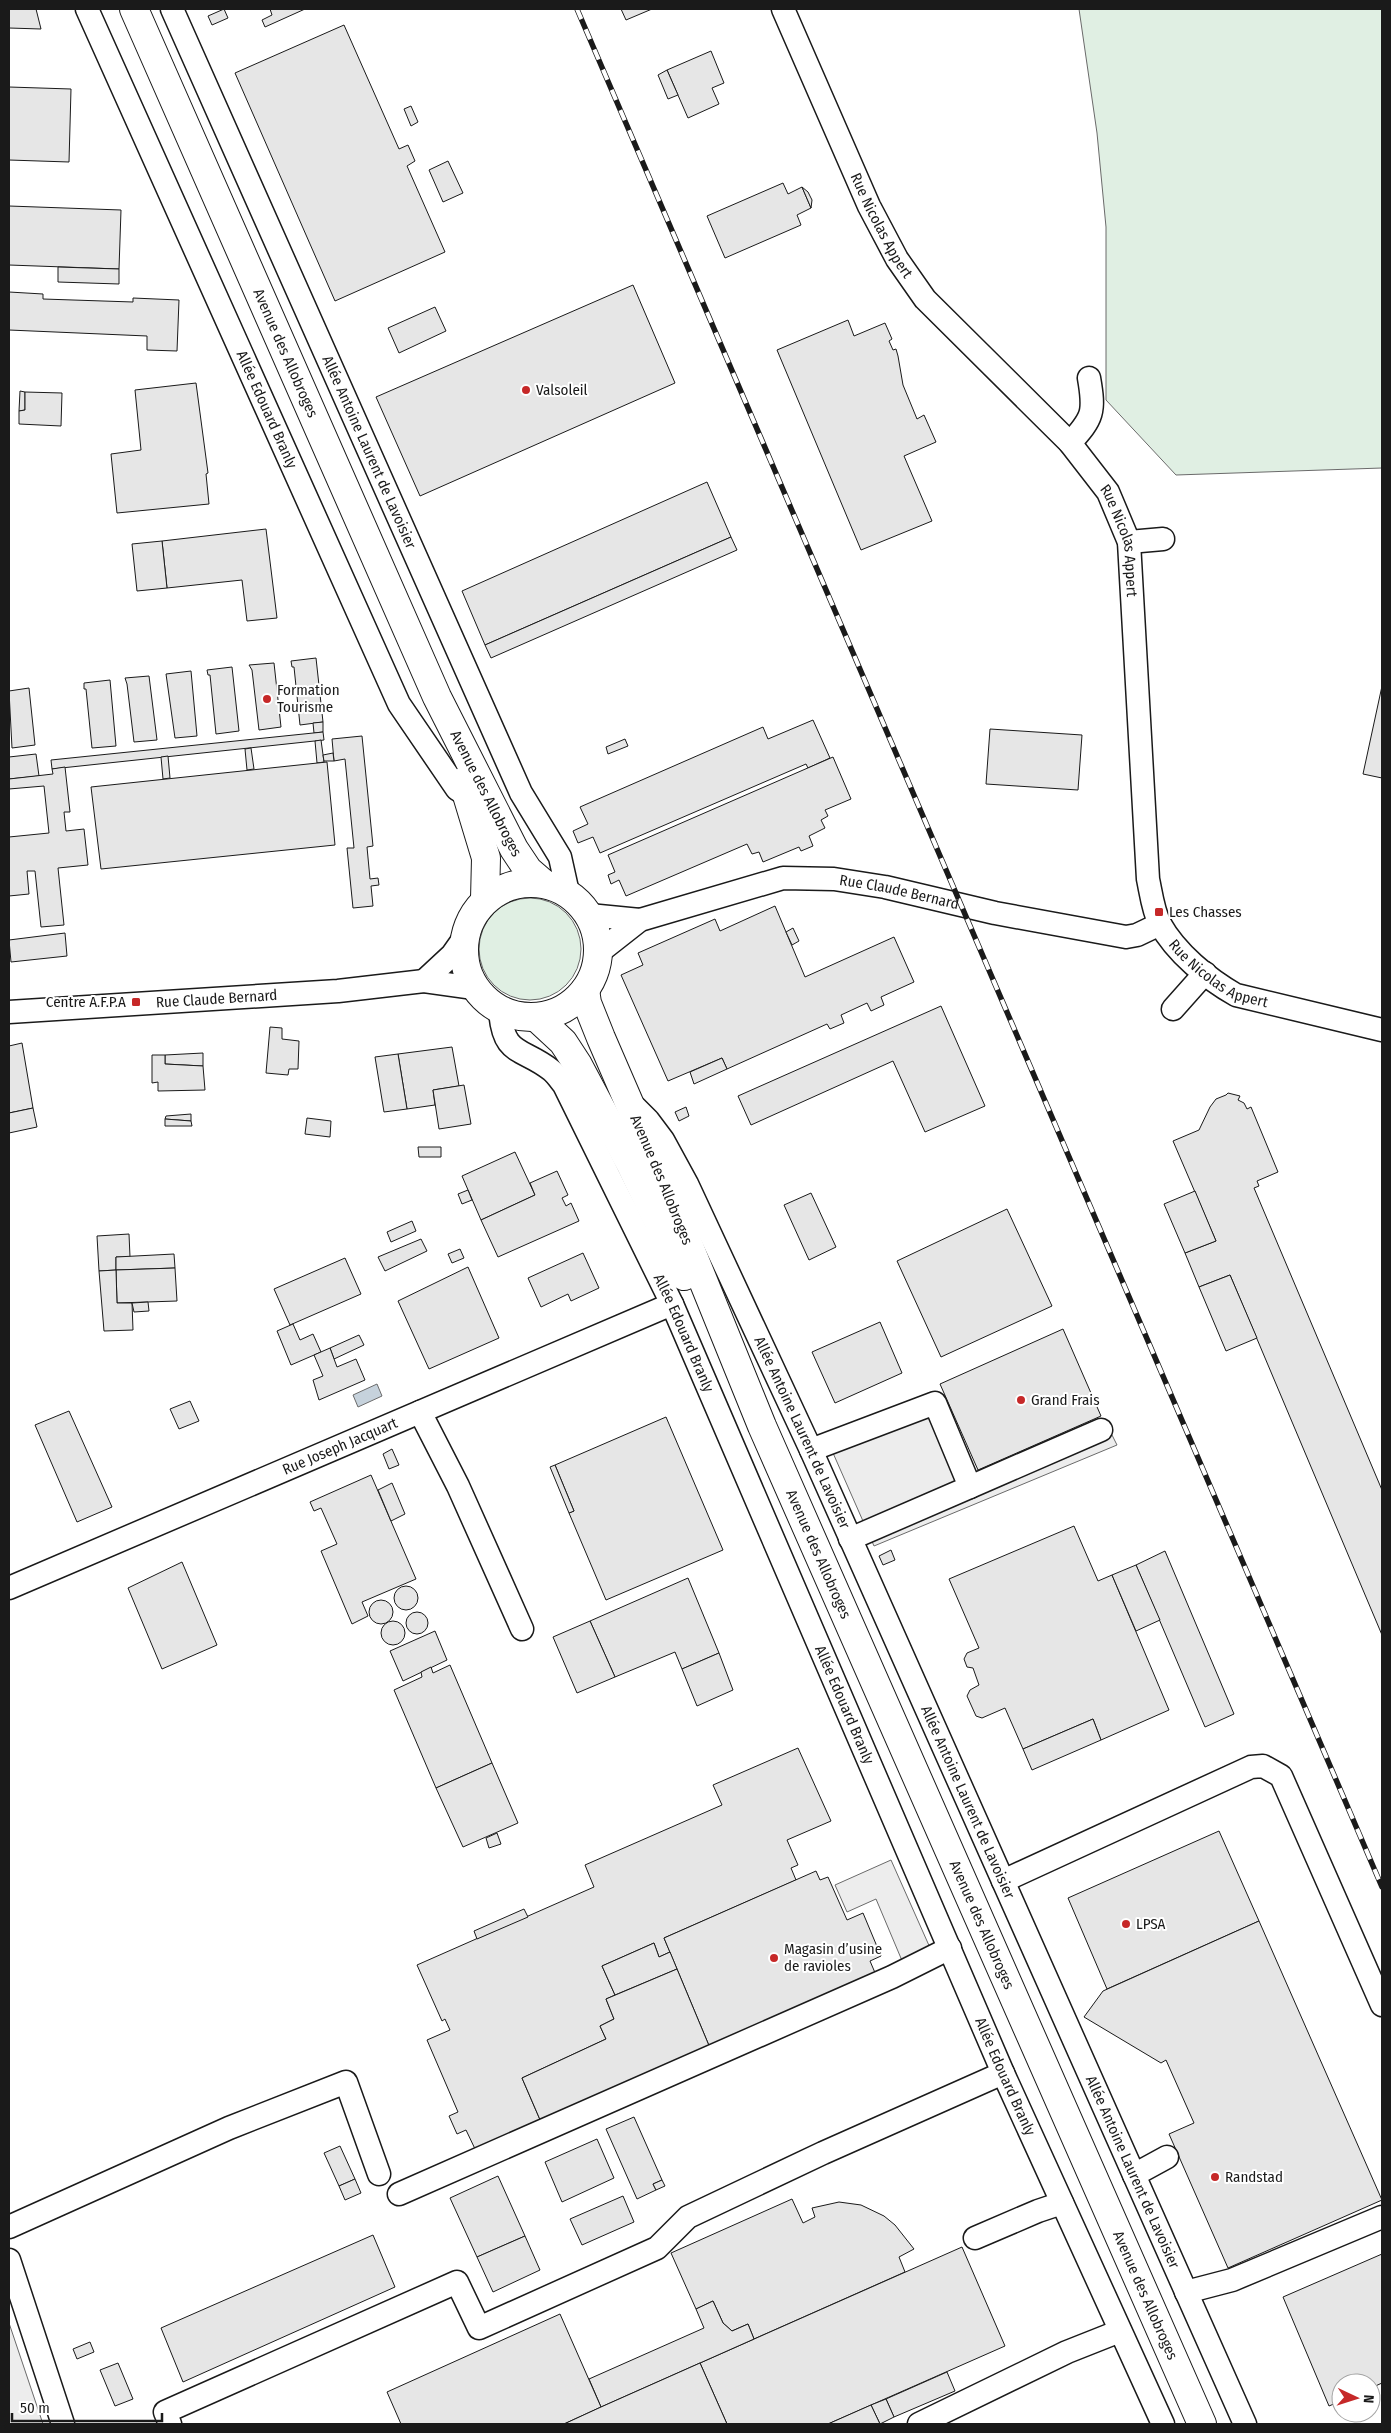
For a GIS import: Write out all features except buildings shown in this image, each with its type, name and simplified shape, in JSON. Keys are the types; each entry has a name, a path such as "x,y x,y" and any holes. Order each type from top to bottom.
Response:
{"main road":[{"name":"Avenue des Allobroges","path":"134,9 437,697 497,819 514,849 528,870 543,883"},
{"name":"Avenue des Allobroges","path":"437,697 486,858 485,899"},
{"path":"543,883 568,893 589,915 596,933 598,953 594,972 585,990 572,1004 555,1013 536,1017 517,1016 500,1010 486,1001 474,988 463,956 464,938 472,917 485,899 498,890 512,884 543,883"},
{"name":"Avenue des Allobroges","path":"585,990 587,1003 659,1172 762,1426 1202,2424"},
{"name":"Avenue des Allobroges","path":"536,1017 563,1042 597,1101 631,1165 706,1323 762,1426"}],"street":[{"name":"Allée Edouard Branly","path":"87,9 400,704 457,790 467,795"},
{"name":"Allée Antoine Laurent de Lavoisier","path":"172,9 521,793 560,857 568,893"},
{"name":"Rue Nicolas Appert","path":"785,10 869,206 897,259 925,299 1070,443 1108,492 1129,542 1148,879 1160,924 1189,961 1236,995 1382,1030"},
{"path":"1070,443 1085,427 1093,410 1089,378"},
{"path":"1129,542 1163,539"},
{"name":"Rue Claude Bernard","path":"598,953 640,920 782,878 834,879 886,887 969,908 1126,937 1137,935 1160,924"},
{"name":"Rue Claude Bernard","path":"589,915 640,920"},
{"path":"424,981 452,955 464,938"},
{"path":"1173,1009 1205,974"},
{"name":"Rue Claude Bernard","path":"9,1012 338,990 424,981 474,988"},
{"name":"Allée Edouard Branly","path":"500,1010 503,1035 507,1041 518,1052 552,1071 564,1085 672,1304 1003,2073 1163,2424"},
{"path":"597,1101 623,1131 640,1161 659,1172 687,1184"},
{"name":"Allée Antoine Laurent de Lavoisier","path":"628,1101 648,1120 663,1140 687,1184 811,1450 1245,2424"},
{"name":"Rue Joseph Jacquart","path":"9,1588 672,1304"},
{"path":"811,1450 935,1403 970,1487"},
{"path":"420,1412 458,1486 522,1629"},
{"path":"850,1539 1101,1430"},
{"path":"1003,1881 1251,1767 1263,1766 1281,1776 1382,2005"},
{"path":"399,2194 892,1977 950,1948"},
{"path":"170,2424 166,2412 457,2282 479,2328 657,2248 688,2217 823,2153 1003,2073"},
{"path":"9,2227 229,2128 346,2082 379,2174"},
{"path":"1134,2175 1167,2157"},
{"path":"975,2238 1038,2211 1062,2203"},
{"path":"1186,2292 1232,2280 1382,2218"},
{"path":"9,2260 63,2424"},
{"path":"919,2424 1067,2352 1120,2331"}],"green space":[{"path":"1079,9 1382,9 1382,468 1176,475 1106,400 1106,227 1097,133"},
{"path":"530,898 549,902 566,913 577,930 581,949 577,968 566,985 549,996 530,1000 511,996 494,985 483,968 479,949 483,930 494,913 511,902"}],"shaded area":[{"path":"377,1384 382,1396 358,1407 353,1395"},
{"path":"931,1414 965,1497 1112,1435 1117,1445 874,1546 833,1453"},
{"path":"891,1860 931,1950 903,1963 876,1899 847,1912 835,1885"},
{"path":"9,2323 43,2424 9,2424"}],"railway":[{"path":"577,9 1382,1887"}],"place":[{"name":"Valsoleil","path":"526,390"},
{"name":"Formation Tourisme","path":"267,699"},
{"name":"Les Chasses","path":"1159,912"},
{"name":"Centre A.F.P.A","path":"136,1002"},
{"name":"Grand Frais","path":"1021,1400"},
{"name":"LPSA","path":"1126,1924"},
{"name":"Magasin d’usine de ravioles","path":"774,1958"},
{"name":"Randstad","path":"1215,2177"}]}
